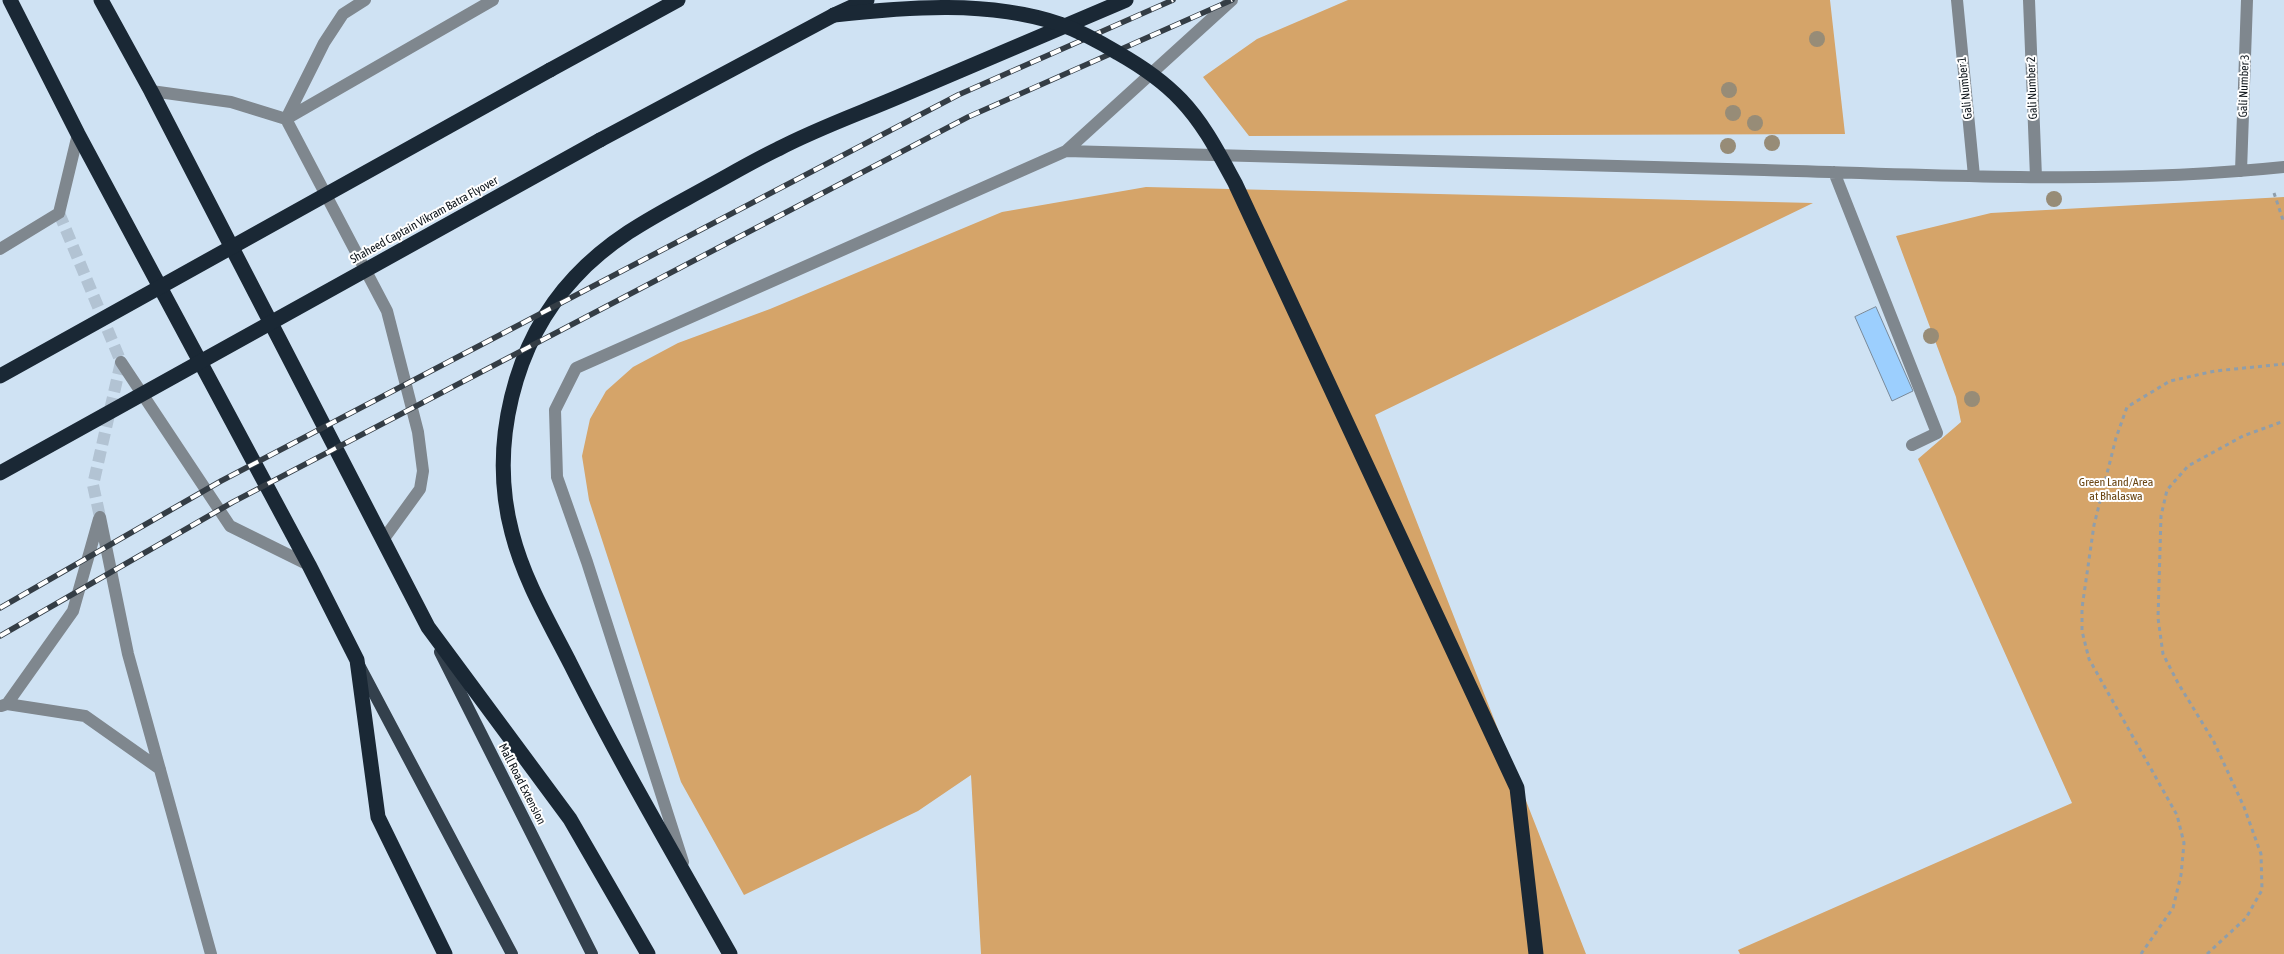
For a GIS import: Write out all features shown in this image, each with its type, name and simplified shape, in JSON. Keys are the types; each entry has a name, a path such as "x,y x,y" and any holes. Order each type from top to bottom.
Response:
{"highway":[{"path":"10,0 78,134 309,565 357,660 378,818 445,954"},
{"path":"101,0 151,91 428,627 570,819 648,954"},
{"path":"0,376 678,0"},
{"name":"Shaheed Captain Vikram Batra Flyover","path":"0,473 591,145 834,15 866,0"},
{"path":"730,954 591,704 523,569 511,532 504,493 503,455 507,416 517,378 531,343 550,309 573,278 601,251 632,228 781,147 1126,0"},
{"path":"834,15 900,8 951,7 1003,11 1060,24 1108,47 1152,73 1182,101 1206,132 1235,183 1517,788 1536,954"}],"main road":[{"name":"Mall Road Extension","path":"428,627 592,954"},
{"path":"357,660 512,954"}],"street":[{"path":"286,119 324,43 343,14 365,0"},
{"path":"286,119 493,0"},
{"path":"690,882 587,562 557,476 554,410 576,368 1066,151 1232,0"},
{"name":"Gali Number 1","path":"1957,0 1974,176"},
{"name":"Gali Number 2","path":"2029,0 2036,177"},
{"name":"Gali Number 3","path":"2241,171 2247,0"},
{"path":"151,91 231,102 286,119 387,311 418,432 423,471 420,489 383,540"},
{"path":"0,249 59,213 78,134"},
{"path":"1066,151 2036,177 2139,176 2284,167"},
{"path":"1834,172 1937,432 1912,445"},
{"path":"121,362 230,526 309,565"},
{"path":"160,769 85,716 3,705 73,611 100,517 128,654 212,954"}],"path":[{"path":"2266,168 2284,223"},
{"path":"2141,954 2173,908 2181,875 2184,843 2177,815 2089,659 2082,631 2082,608 2094,525 2116,438 2127,407 2170,381 2215,371 2260,368 2284,364"},
{"path":"2207,954 2246,918 2262,890 2261,854 2244,807 2214,742 2178,683 2163,654 2158,618 2161,516 2167,490 2188,466 2243,436 2284,421"}],"green space":[{"path":"1348,0 1830,0 1845,134 1249,136 1203,77 1257,39"},
{"path":"1146,187 1813,203 1375,415 1586,954 981,954 971,775 918,811 744,895 681,782 589,500 582,456 590,419 606,391 633,367 678,343 770,309 1002,212"},
{"name":"Green Land/Area at Bhalaswa","path":"2284,197 2284,954 1740,954 1738,950 2072,803 1918,459 1961,422 1956,397 1896,236 1991,213"}],"building":[{"path":"1876,307 1913,391 1892,401 1855,317"}],"tunnel":[{"path":"59,213 121,362 93,485 100,517"}],"railway":[{"path":"0,608 221,481 958,95 1173,0"},
{"path":"0,636 233,502 968,117 1232,0"}]}
